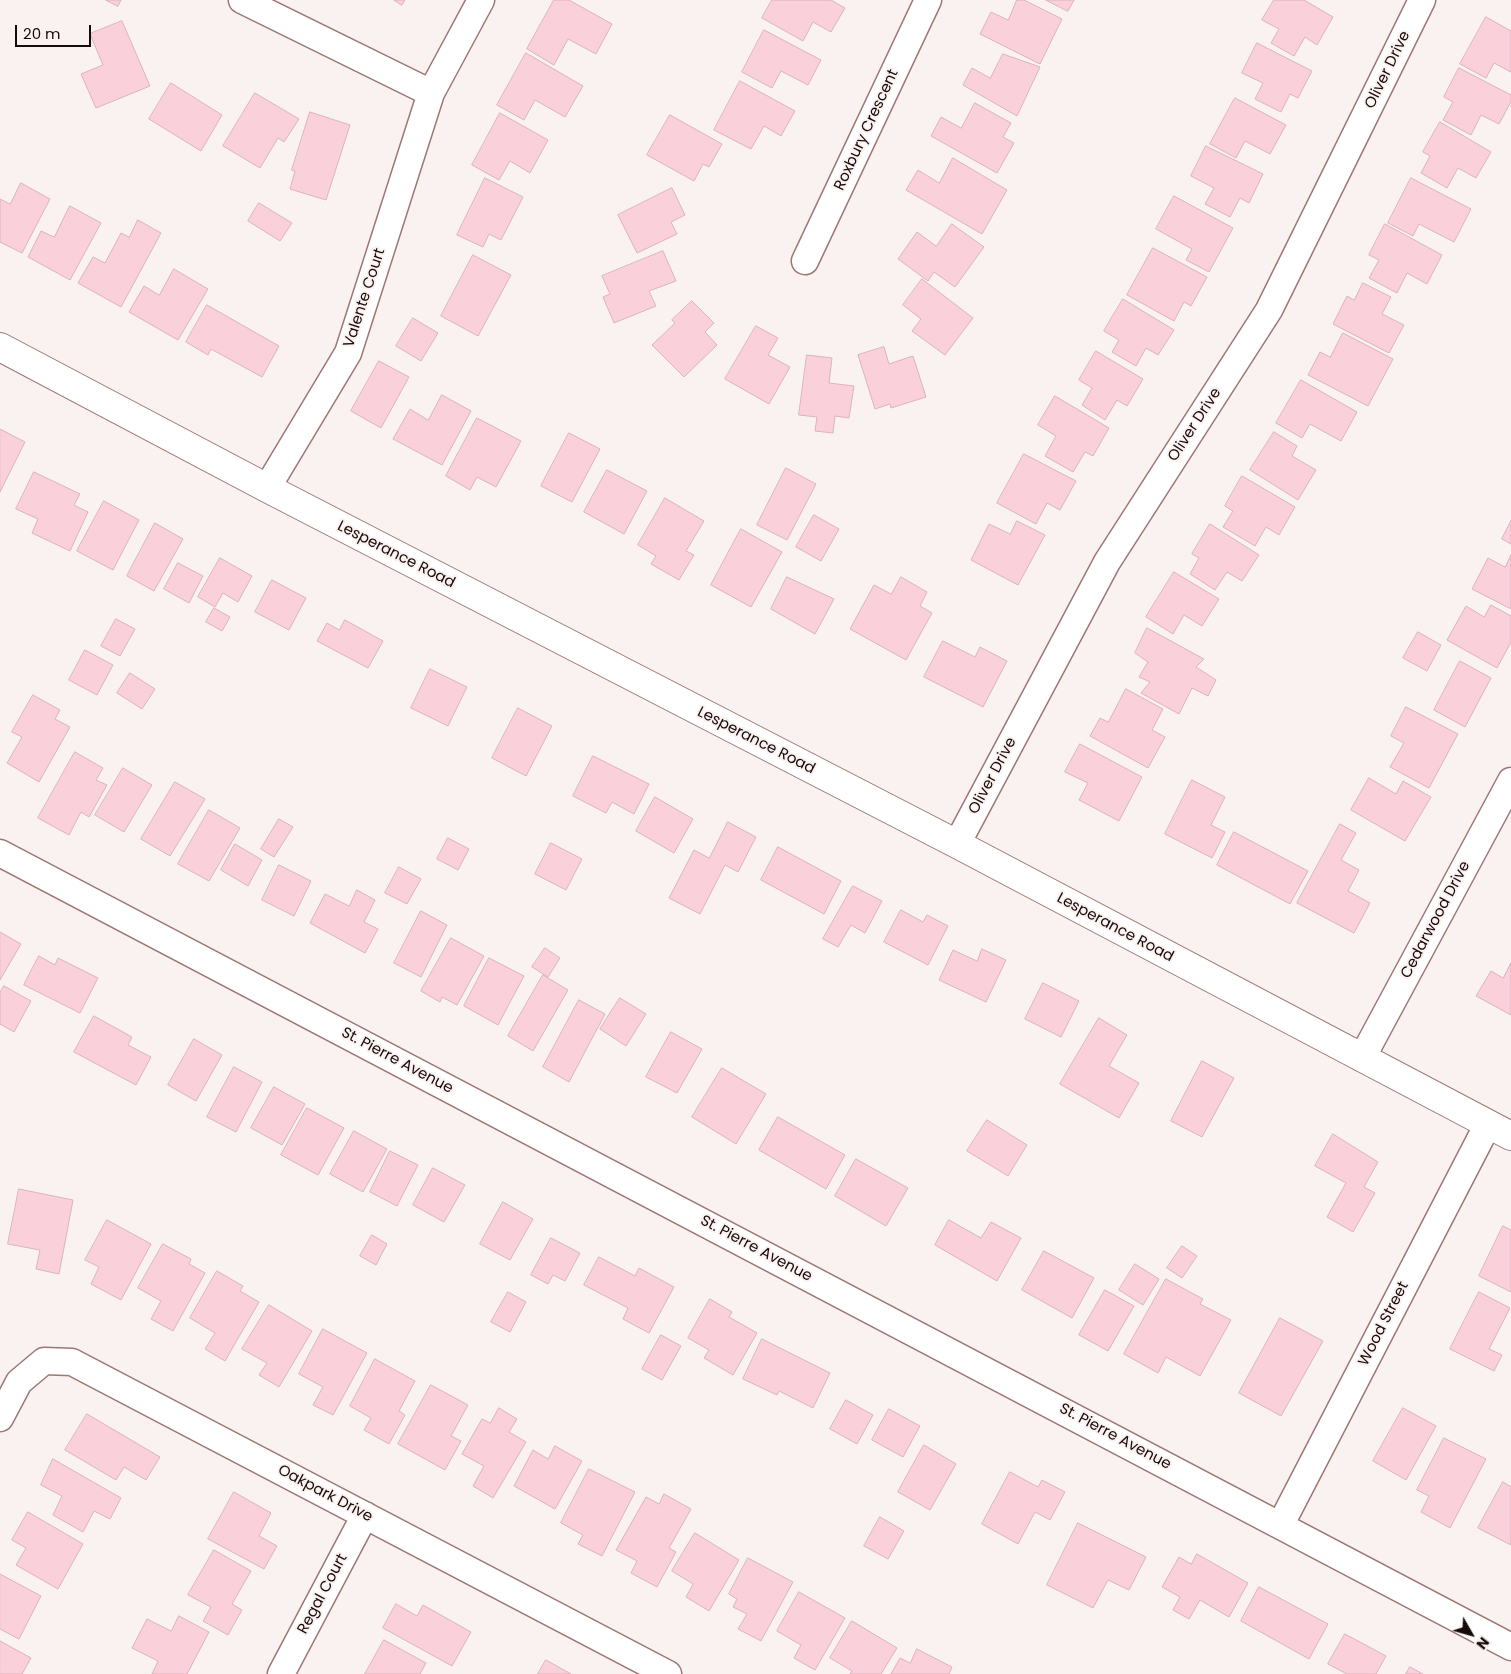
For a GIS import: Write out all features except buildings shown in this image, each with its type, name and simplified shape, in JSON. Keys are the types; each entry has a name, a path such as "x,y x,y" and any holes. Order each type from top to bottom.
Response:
{"main road":[{"name":"Lesperance Road","path":"0,347 267,488 956,844 1499,1130"}],"street":[{"path":"242,0 431,93"},
{"name":"Valente Court","path":"267,488 348,353 431,93 481,0"},
{"name":"Roxbury Crescent","path":"805,261 928,0"},
{"name":"Oliver Drive","path":"956,844 1107,562 1269,310 1422,0"},
{"name":"Cedarwood Drive","path":"1362,1058 1511,781"},
{"name":"St. Pierre Avenue","path":"0,854 1511,1646"},
{"name":"Wood Street","path":"1281,1524 1499,1130"},
{"name":"Oakpark Drive","path":"0,1418 19,1382 44,1361 72,1362 668,1674"},
{"name":"Regal Court","path":"281,1674 365,1515"}]}
